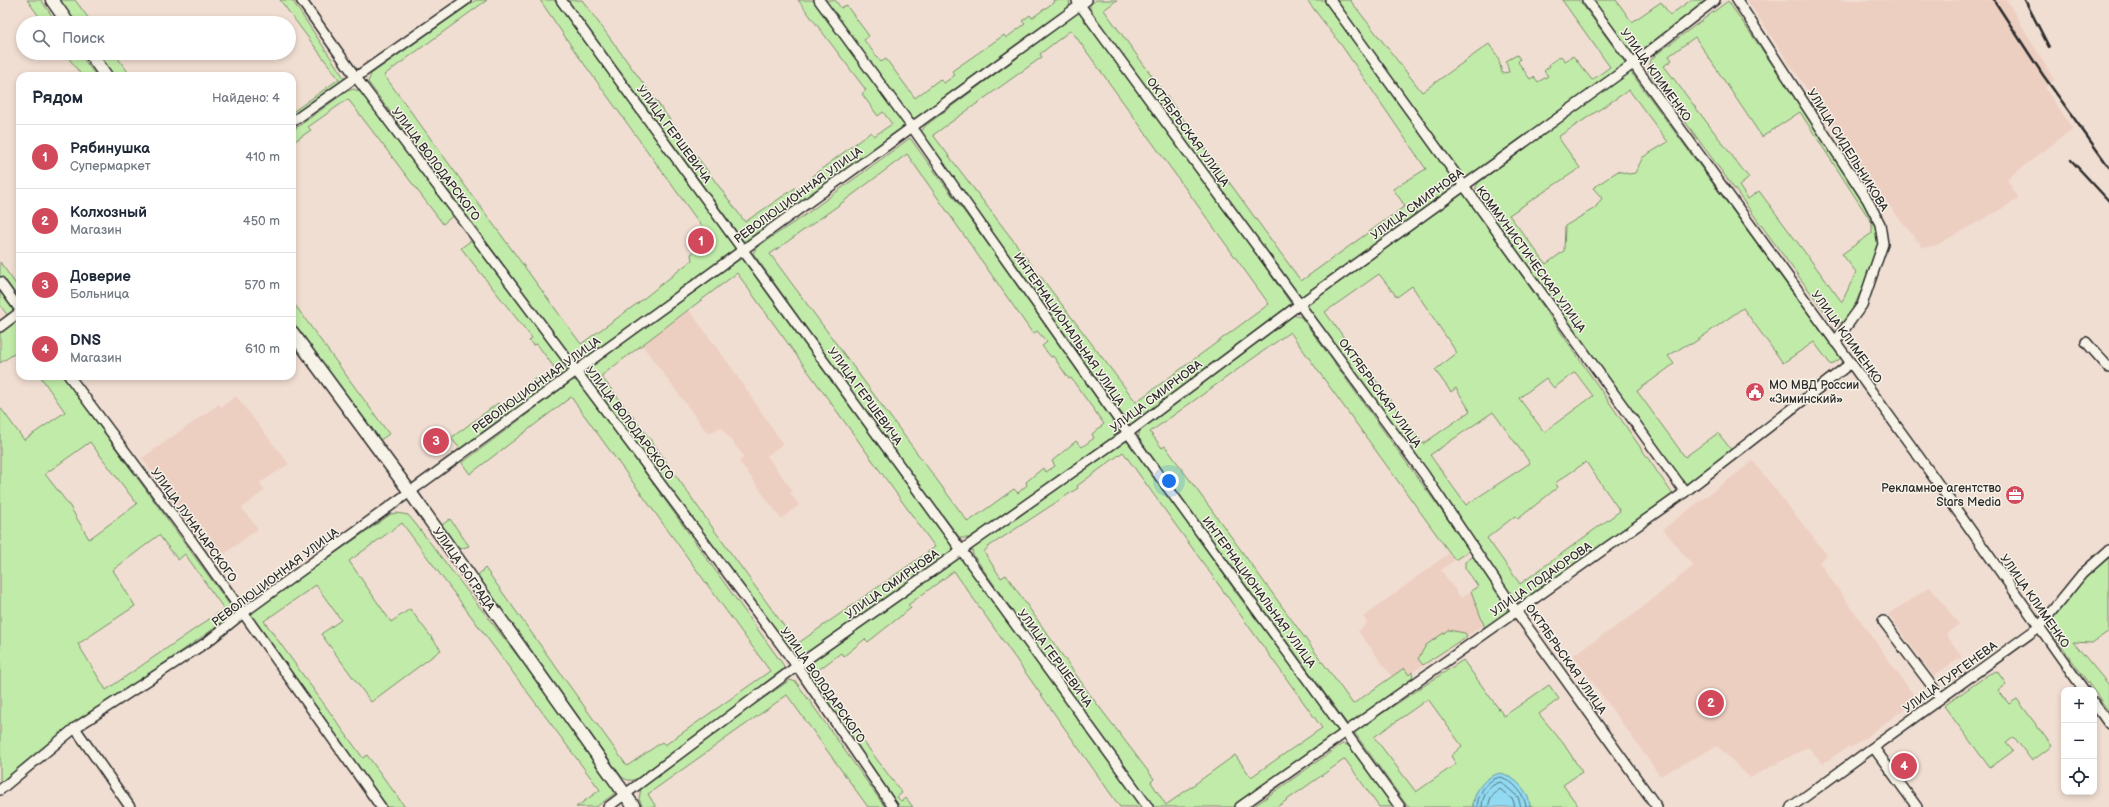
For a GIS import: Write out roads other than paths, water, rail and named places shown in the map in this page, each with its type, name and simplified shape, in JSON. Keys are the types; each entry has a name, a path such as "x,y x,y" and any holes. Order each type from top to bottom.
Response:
{"street":[{"path":"52,0 63,16"},
{"name":"УЛИЦА ВОЛОДАРСКОГО","path":"301,0 355,76 797,666 893,807"},
{"path":"296,119 355,76 466,0"},
{"name":"УЛИЦА ГЕРШЕВИЧА","path":"561,0 1148,807"},
{"name":"ИНТЕРНАЦИОНАЛЬНАЯ УЛИЦА","path":"819,0 912,127 1128,432 1400,807"},
{"name":"КОММУНИСТИЧЕСКАЯ УЛИЦА","path":"1330,0 1685,492"},
{"name":"УЛИЦА КЛИМЕНКО","path":"1587,0 1851,363 2082,687"},
{"name":"УЛИЦА СМИРНОВА","path":"608,807 797,666 1128,432 1300,304 1633,64 1715,0"},
{"name":"УЛИЦА СИДЕЛЬНИКОВА","path":"1737,0 1867,198 1880,224 1883,244 1873,279 1862,305 1835,342"},
{"name":"РЕВОЛЮЦИОННАЯ УЛИЦА","path":"0,790 75,728 207,642 243,613 912,127 1081,2"},
{"name":"ОКТЯБРЬСКАЯ УЛИЦА","path":"1081,2 1424,474 1516,611 1657,807"},
{"path":"95,60 103,72"},
{"path":"0,282 16,305"},
{"path":"0,327 16,314"},
{"name":"УЛИЦА БОГРАДА","path":"296,337 410,492 634,807"},
{"path":"2086,342 2109,368"},
{"name":"УЛИЦА ПОДАЮРОВА","path":"1240,807 1685,492 1851,363"},
{"name":"УЛИЦА ЛУНАЧАРСКОГО","path":"72,380 192,541 381,807"},
{"name":"УЛИЦА ТУРГЕНЕВА","path":"1791,807 2039,627 2082,574 2109,550"},
{"path":"1882,621 1941,698"},
{"path":"2097,707 2109,724"},
{"path":"75,728 130,807"},
{"path":"1874,748 1917,807"}],"water":[{"path":"1501,773 1511,778 1521,786 1525,791 1530,807 1473,807 1476,795 1481,785 1490,777"}],"railway":[{"path":"1994,0 2043,75 2109,167"},
{"path":"2025,0 2049,47"},
{"path":"2071,160 2109,201"}],"place":[{"name":"Рябинушка","path":"701,241"},
{"name":"МО МВД России «Зиминский»","path":"1755,392"},
{"name":"Доверие","path":"436,441"},
{"name":"Рекламное агентство Stars Media","path":"2015,495"},
{"name":"Колхозный","path":"1711,703"},
{"name":"DNS","path":"1904,766"}]}
